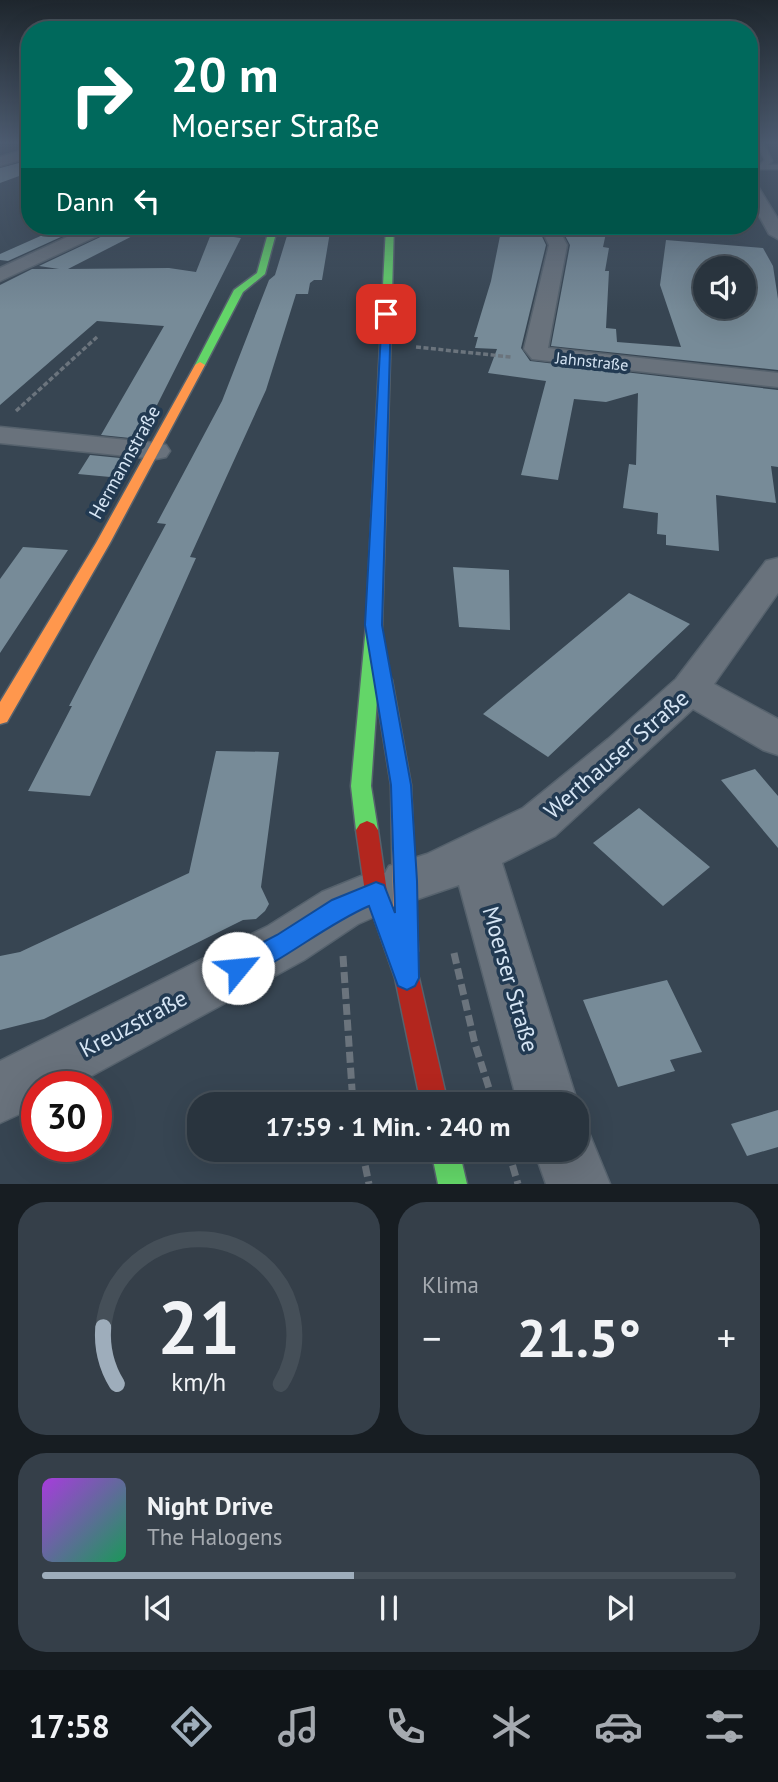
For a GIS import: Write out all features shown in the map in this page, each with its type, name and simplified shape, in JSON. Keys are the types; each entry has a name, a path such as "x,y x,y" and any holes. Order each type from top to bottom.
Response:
{"main road":[{"name":"Hermannstraße","path":"0,717 76,592 156,451 234,298 239,290 261,274 272,235"},
{"path":"390,235 374,625 361,786 391,887 407,978 432,1092"},
{"path":"374,625 401,785 391,887 407,978"},
{"path":"448,1162 453,1184"}],"street":[{"path":"758,199 778,234"},
{"path":"0,275 85,235"},
{"name":"Jahnstraße","path":"556,235 558,245 536,349 540,354 778,380"},
{"path":"5,426 156,451"},
{"name":"Werthauser Straße","path":"391,887 435,874 538,822 623,751 690,689 777,572"},
{"path":"690,689 778,739"},
{"name":"Moerser Straße","path":"475,854 544,1092"},
{"name":"Kreuzstraße","path":"0,1093 286,943 340,908 391,887"},
{"path":"570,1162 578,1184"}],"path":[{"path":"5,426 97,337"},
{"path":"415,347 525,358 540,354"},
{"path":"450,939 475,1044 490,1092"},
{"path":"364,1162 369,1184"},
{"path":"512,1162 518,1184"}],"building":[{"path":"43,235 65,235 8,261 0,260 0,254"},
{"path":"105,235 134,235 68,269 169,268 196,272 211,235 241,238 140,439 101,435 164,326 97,321 0,405 0,285 32,269 59,269 39,266"},
{"path":"287,235 330,235 322,280 310,283 308,294 296,294 266,390 190,557 196,558 90,796 28,791 72,706 69,706 166,524 157,523 222,401 269,280 275,275"},
{"path":"500,235 541,235 546,245 521,348 530,361 778,390 778,467 771,466 776,503 716,495 719,551 666,545 666,535 657,534 658,513 623,508 629,464 636,465 638,393 606,402 574,399 558,480 521,475 546,381 488,373 497,349 475,348 478,337 474,337 491,281"},
{"path":"565,235 606,235 603,247 609,248 605,271 609,271 606,328 616,329 617,342 681,347 660,285 666,240 763,248 773,266 778,299 778,370 551,346 570,245"},
{"path":"90,455 130,459 121,478 78,474"},
{"path":"23,547 68,550 0,653 0,579"},
{"path":"453,567 509,570 510,630 459,627"},
{"path":"629,593 690,624 548,757 483,714"},
{"path":"216,751 279,752 261,887 269,904 265,911 256,919 243,920 44,1019 0,1030 0,956 20,952 189,873"},
{"path":"755,769 778,796 778,848 721,780"},
{"path":"639,808 710,867 663,906 593,843"},
{"path":"667,980 702,1052 670,1060 675,1071 618,1087 583,1000"},
{"path":"778,1110 778,1147 747,1156 731,1124"}],"traffic: fast":[{"path":"200,365 239,290 261,274 272,235"},
{"path":"367,830 361,786 374,626 390,235"},
{"path":"448,1162 453,1184"}],"traffic: slow":[{"path":"0,717 103,543 200,365"},
{"path":"383,680 401,785 406,951"}],"traffic: jam":[{"path":"367,830 376,892 407,978 432,1092"}],"route":[{"path":"238,968 286,943 340,908 376,892 407,978 401,785 374,625 386,314"}]}
